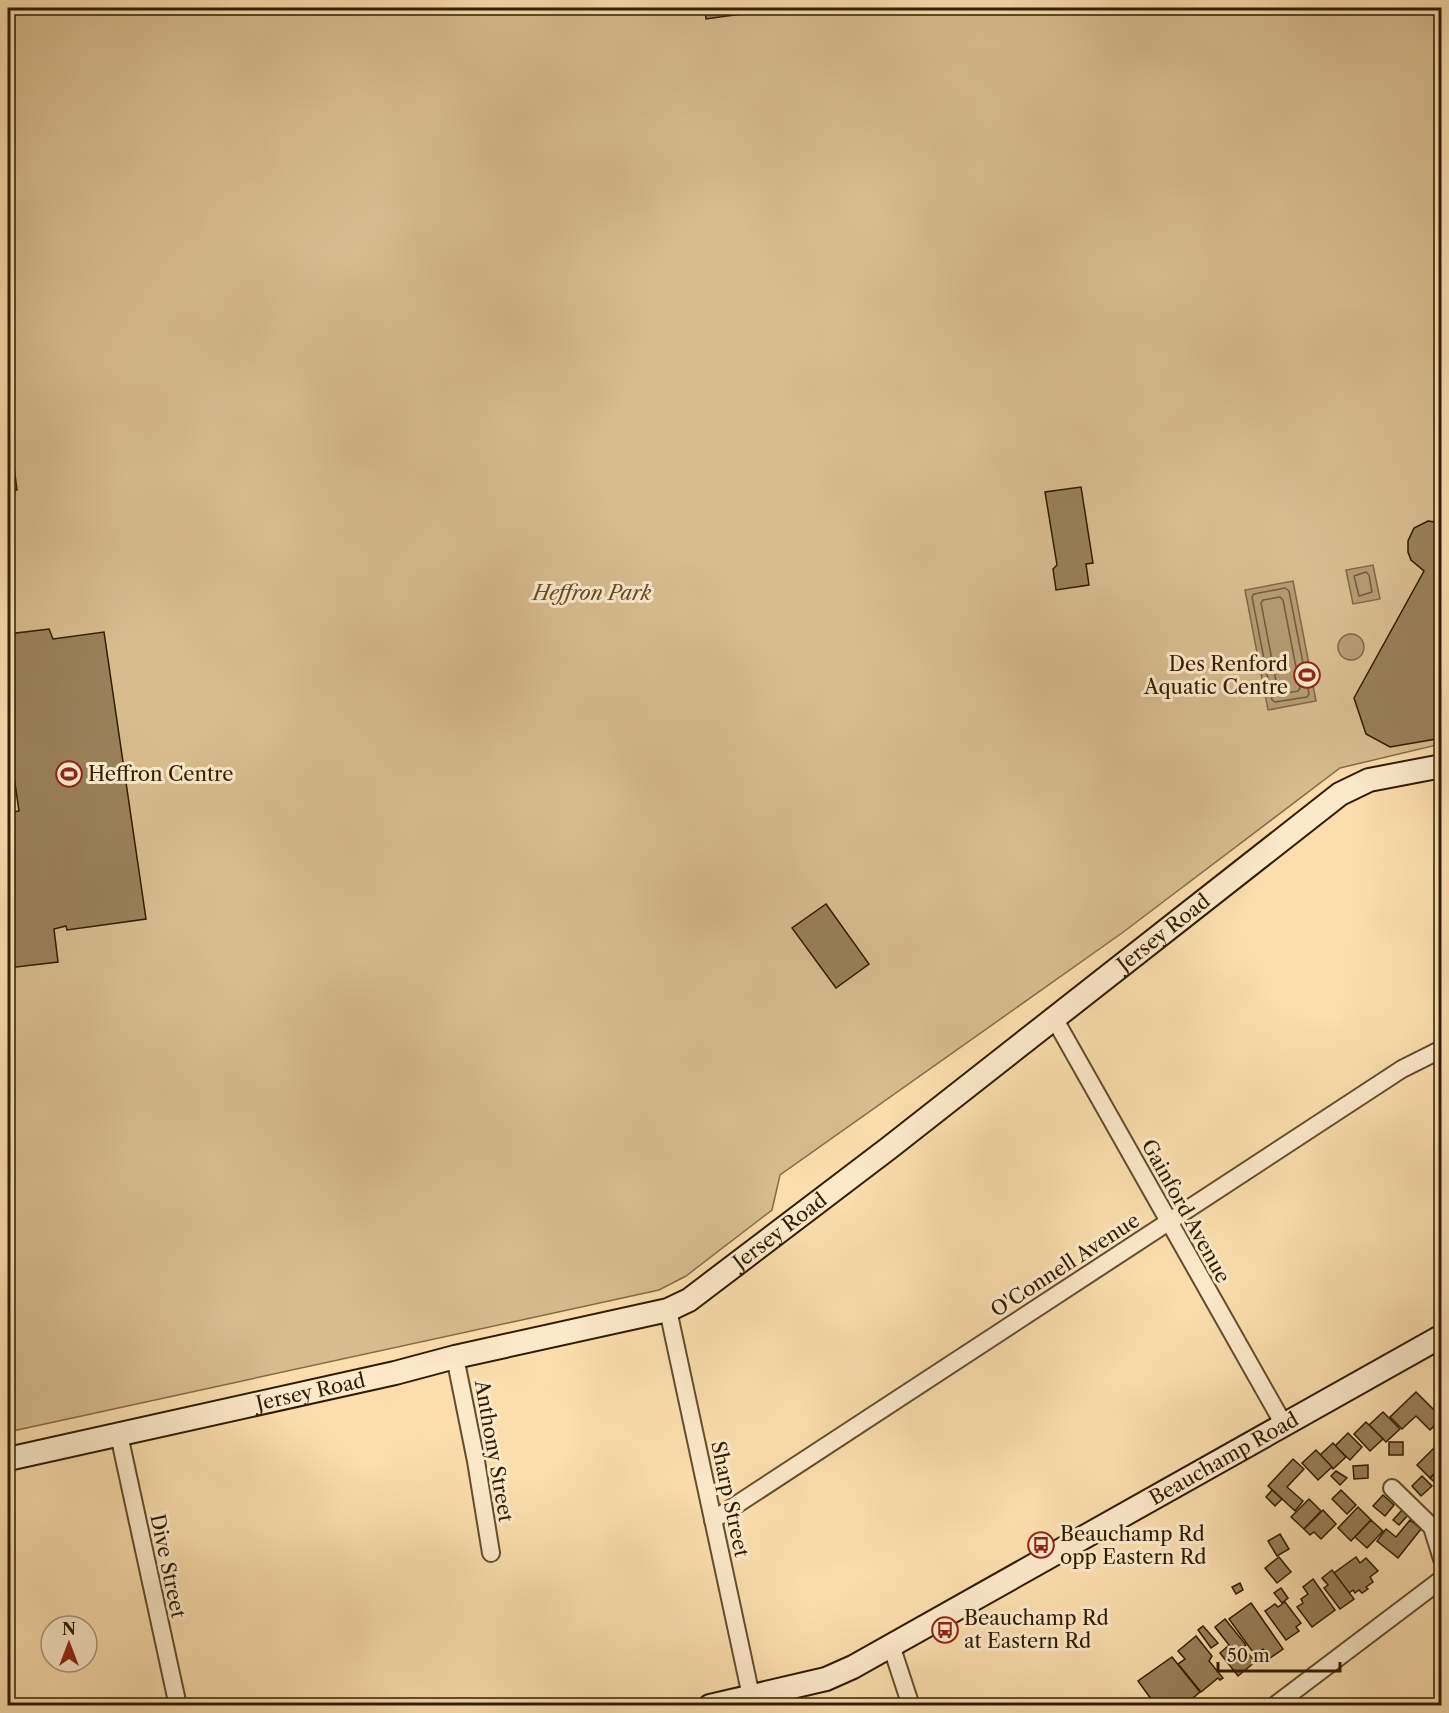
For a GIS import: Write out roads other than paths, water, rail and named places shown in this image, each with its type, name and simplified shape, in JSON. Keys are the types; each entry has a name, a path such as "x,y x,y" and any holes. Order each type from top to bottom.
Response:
{"street":[{"name":"Jersey Road","path":"8,1459 668,1310 689,1300 889,1148 1340,794 1369,780 1442,766"},
{"name":"Gainford Avenue","path":"1054,1018 1283,1423"},
{"name":"O'Connell Avenue","path":"713,1520 1402,1069 1442,1049"},
{"name":"Sharp Street","path":"668,1310 751,1696"},
{"name":"Beauchamp Road","path":"710,1706 826,1679 853,1667 1283,1423 1442,1336"},
{"name":"Anthony Street","path":"455,1357 476,1461 491,1553"},
{"name":"Dive Street","path":"119,1435 178,1706"},
{"path":"1392,1488 1432,1527 1442,1560"},
{"path":"1274,1706 1442,1579"},
{"path":"891,1646 911,1706"}],"water":[{"path":"1373,565 1380,599 1353,604 1346,570"},
{"path":"1293,581 1316,701 1268,710 1245,590"},
{"path":"1351,634 1360,638 1364,647 1360,656 1351,660 1342,656 1338,647 1342,638"}],"place":[{"name":"Des Renford Aquatic Centre","path":"1307,675"},
{"name":"Heffron Centre","path":"69,774"},
{"name":"Beauchamp Rd opp Eastern Rd","path":"1041,1545"},
{"name":"Beauchamp Rd at Eastern Rd","path":"945,1630"}],"park label":[{"name":"Heffron Park","path":"592,593"}]}
